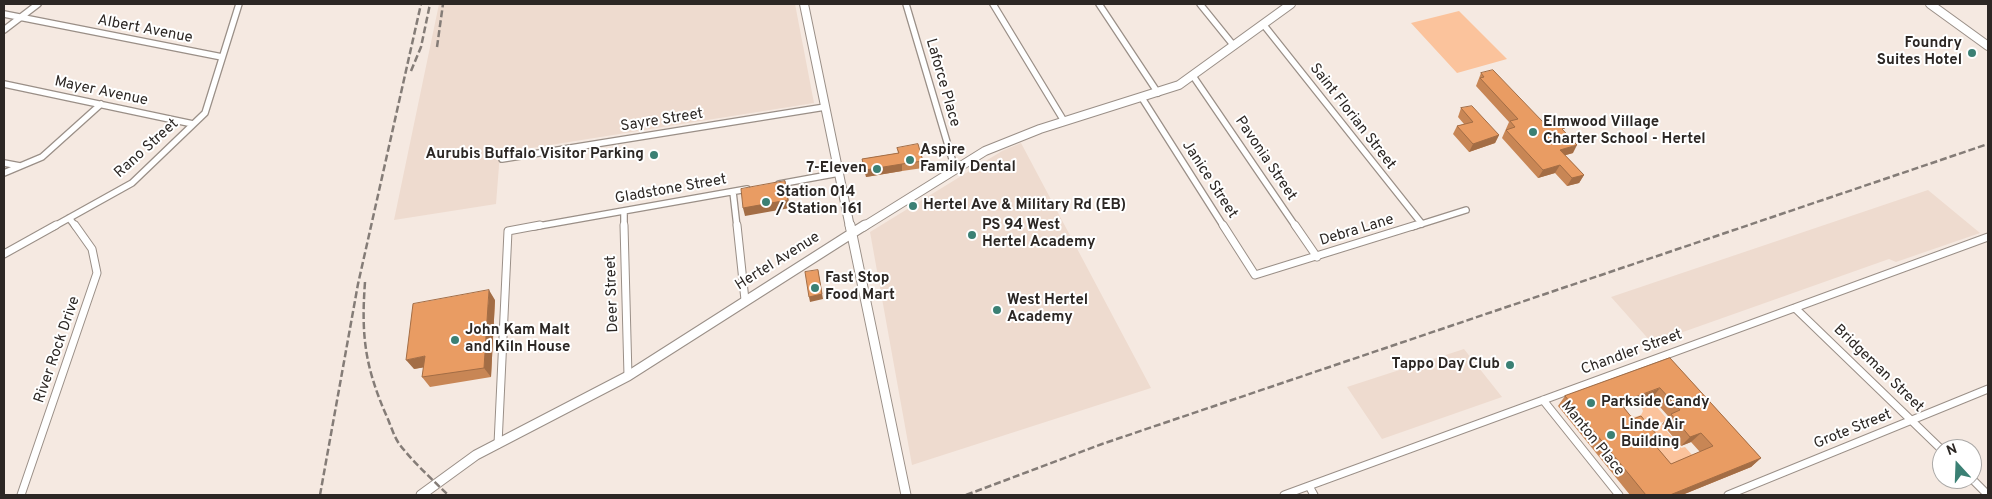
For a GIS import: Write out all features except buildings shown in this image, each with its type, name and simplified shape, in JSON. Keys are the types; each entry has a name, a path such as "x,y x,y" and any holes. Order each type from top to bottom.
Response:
{"street":[{"path":"4,30 38,4"},
{"name":"Rano Street","path":"4,254 132,183 204,113 239,4"},
{"path":"804,4 906,495"},
{"name":"Laforce Place","path":"906,4 955,169"},
{"path":"993,4 1064,122"},
{"path":"1099,4 1158,93"},
{"path":"1200,4 1234,46"},
{"name":"Hertel Avenue","path":"421,495 476,455 628,376 745,300 985,151 1012,139 1179,85 1291,4"},
{"path":"1930,4 1988,46"},
{"name":"Albert Avenue","path":"4,14 222,57"},
{"name":"Saint Florian Street","path":"1263,24 1422,224"},
{"name":"Pavonia Street","path":"1193,76 1316,257"},
{"name":"Mayer Avenue","path":"4,84 193,124"},
{"name":"Janice Street","path":"1142,98 1255,274"},
{"path":"4,173 42,157 101,104"},
{"name":"Sayre Street","path":"502,159 826,107"},
{"path":"4,163 20,166"},
{"path":"771,185 839,173"},
{"name":"Gladstone Street","path":"498,444 508,231 752,188"},
{"path":"732,192 745,300"},
{"name":"Debra Lane","path":"1255,274 1466,210"},
{"name":"Deer Street","path":"624,211 628,376"},
{"name":"River Rock Drive","path":"21,495 97,273 94,250 89,240 69,218"},
{"name":"Chandler Street","path":"1284,495 1988,237"},
{"name":"Bridgeman Street","path":"1795,308 1932,440"},
{"name":"Grote Street","path":"1728,495 1988,390"},
{"name":"Manton Place","path":"1543,400 1619,495"},
{"path":"1309,486 1314,495"}],"shaded area":[{"path":"439,4 795,4 814,103 500,153 496,204 394,220"},
{"path":"1459,11 1507,59 1457,73 1411,23"},
{"name":"West Hertel Academy","path":"1021,143 1151,388 912,465 870,232 1002,151"},
{"path":"1928,190 1980,233 1896,262 1889,259 1652,343 1611,297"},
{"path":"1464,349 1502,397 1382,439 1347,387"},
{"path":"1651,400 1668,420 1660,423 1681,448 1685,447 1694,457 1661,468 1630,415 1635,417 1641,415 1643,411 1640,404"}],"railway":[{"path":"320,495 358,284 421,4"},
{"path":"411,71 421,47 430,4"},
{"path":"437,47 443,4"},
{"path":"966,495 1102,444 1988,144"},
{"path":"365,282 364,335 369,367 394,435 417,465 448,495"}],"place":[{"name":"Foundry Suites Hotel","path":"1972,53"},
{"name":"Elmwood Village Charter School - Hertel","path":"1533,132"},
{"name":"Aurubis Buffalo Visitor Parking","path":"654,155"},
{"name":"Aspire Family Dental","path":"910,160"},
{"name":"7-Eleven","path":"877,169"},
{"name":"Station 014 / Station 161","path":"766,202"},
{"name":"Hertel Ave & Military Rd (EB)","path":"913,206"},
{"name":"PS 94 West Hertel Academy","path":"972,235"},
{"name":"Fast Stop Food Mart","path":"815,288"},
{"name":"West Hertel Academy","path":"997,310"},
{"name":"John Kam Malt and Kiln House","path":"455,340"},
{"name":"Tappo Day Club","path":"1510,365"},
{"name":"Parkside Candy","path":"1591,403"},
{"name":"Linde Air Building","path":"1611,435"}]}
